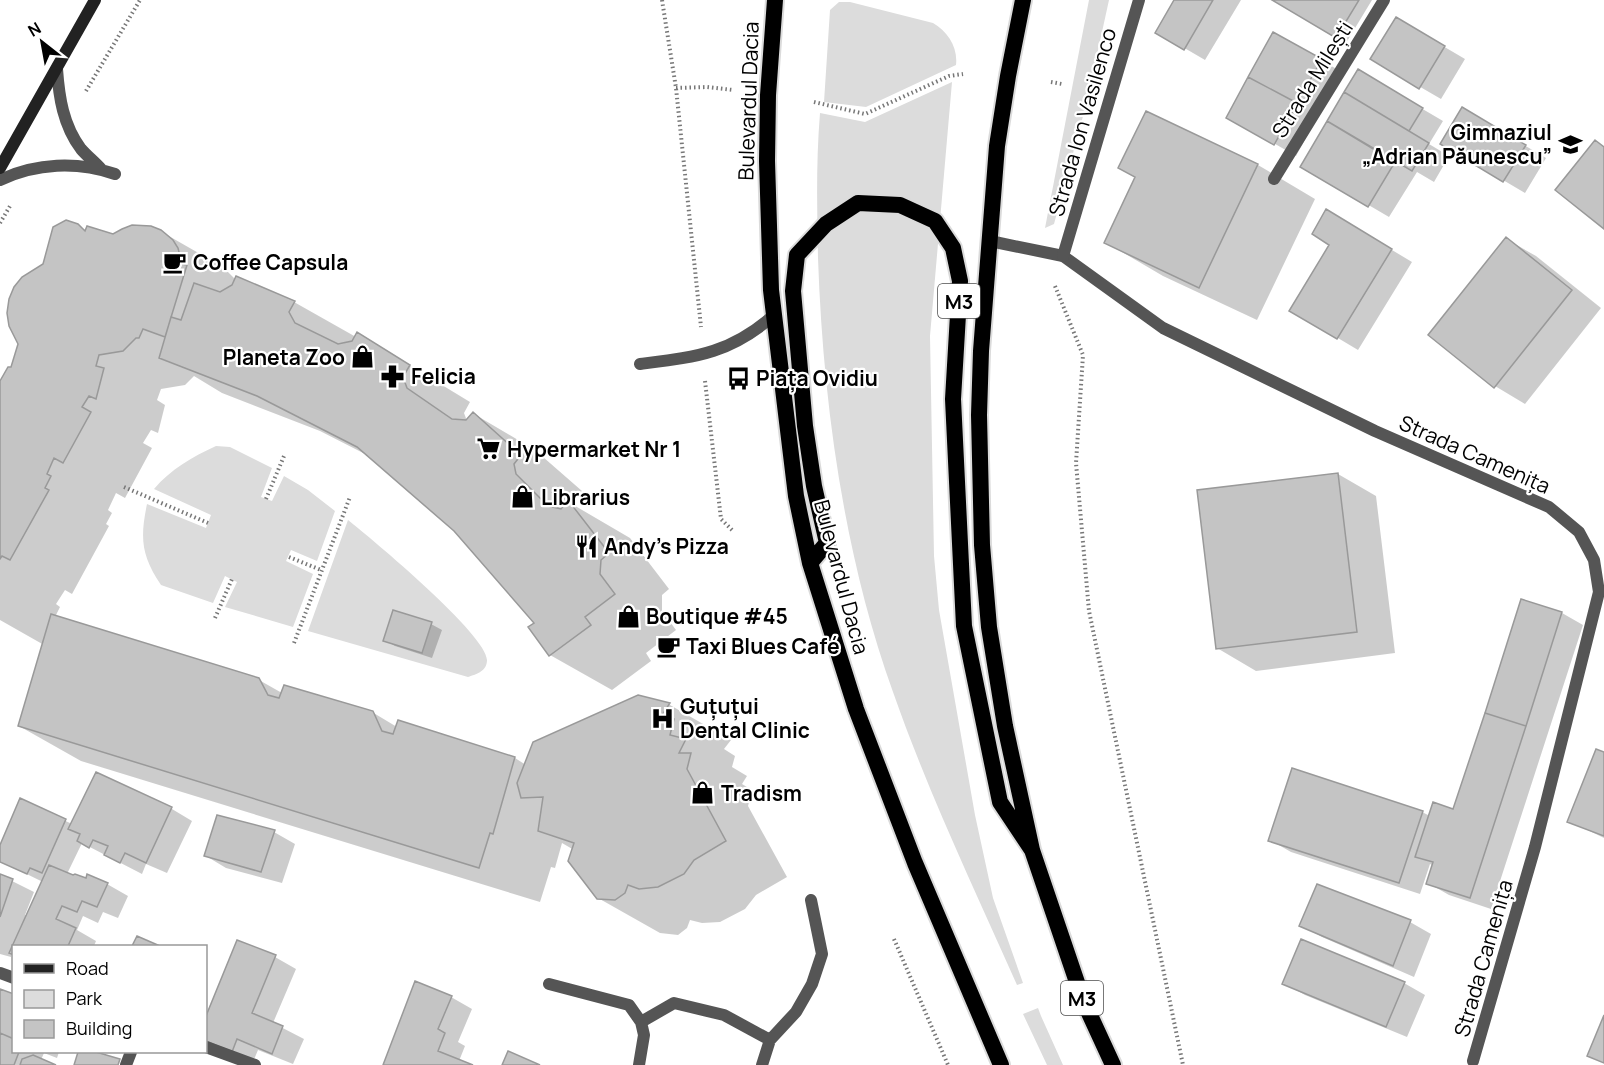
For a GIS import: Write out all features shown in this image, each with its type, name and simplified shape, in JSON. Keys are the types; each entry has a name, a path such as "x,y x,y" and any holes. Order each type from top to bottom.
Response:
{"highway":[{"name":"Bulevardul Dacia","path":"775,0 768,95 770,279 796,496 810,563 860,720 915,862 1001,1065"},
{"name":"M3","path":"1023,0 997,146 981,351 979,415 982,545 991,638 1005,726 1032,850 1083,1000 1113,1065"},
{"name":"M3","path":"810,563 827,543 813,486 804,415 794,291 797,255 826,224 858,203 900,205 935,221 953,248 960,281 953,399 964,626 999,802 1032,850"}],"main road":[{"path":"0,168 95,0"}],"street":[{"name":"Strada Ion Vasilenco","path":"1063,256 1139,0"},
{"name":"Strada Milești","path":"1274,179 1384,0"},
{"path":"57,69 59,97 67,124 81,148 101,169"},
{"path":"0,180 31,168 56,165 101,169 115,174"},
{"name":"Strada Camenița","path":"990,241 1063,256 1163,328 1375,431 1549,507 1579,532 1594,560 1599,592 1535,847 1473,1061"},
{"path":"640,364 711,353 746,337 774,315"},
{"path":"762,1065 770,1040 796,1012 812,984 822,954 811,900"},
{"path":"549,984 629,1005 641,1022 643,1042 639,1065"},
{"path":"641,1022 674,1003 724,1015 770,1040"},
{"path":"207,1047 255,1065"}],"path":[{"path":"662,0 676,88 702,337"},
{"path":"814,102 865,114 949,76 963,74"},
{"path":"1051,82 1062,84"},
{"path":"676,88 707,87 733,90"},
{"path":"1055,286 1083,355 1076,463 1089,611 1183,1065"},
{"path":"704,376 712,427 721,519 732,530"},
{"path":"266,499 284,456"},
{"path":"124,487 208,523"},
{"path":"294,643 350,497"},
{"path":"289,557 321,570"},
{"path":"215,618 232,579"},
{"path":"894,939 948,1065"}],"green space":[{"path":"1089,0 1109,0 1086,105 1054,224 1045,228"},
{"path":"839,2 850,2 933,23 943,31 954,46 956,65 866,107 824,102 830,10"},
{"path":"952,82 930,336 934,556 939,610 975,815 993,898 1023,983 1017,985 921,766 876,640 861,587 839,478 825,368 821,313 817,204 820,113 865,122"},
{"path":"216,446 230,447 272,468 261,497 272,501 284,476 308,490 335,511 317,561 291,550 286,561 313,574 293,627 225,607 237,582 225,576 213,603 161,585 149,564 143,537 147,504 206,528 211,515 154,489 182,464"},
{"path":"348,520 380,546 469,630 482,648 487,660 483,669 468,677 308,631"},
{"path":"1038,1008 1063,1065 1047,1065 1023,1014"}],"building":[{"path":"1174,0 1213,0 1184,50 1155,33"},
{"path":"1272,0 1359,0 1336,38"},
{"path":"1396,17 1445,46 1419,89 1370,59"},
{"path":"1273,32 1322,59 1297,103 1248,77"},
{"path":"1358,69 1423,108 1409,131 1344,92"},
{"path":"1248,77 1297,103 1274,145 1226,118"},
{"path":"1344,92 1429,143 1412,171 1327,121"},
{"path":"1462,107 1526,145 1503,182 1440,144"},
{"path":"1146,111 1258,164 1199,288 1104,243 1135,177 1118,168"},
{"path":"1327,121 1395,162 1368,207 1300,167"},
{"path":"1595,140 1604,147 1604,229 1555,190"},
{"path":"1326,209 1392,249 1337,339 1289,311 1329,245 1312,234"},
{"path":"66,220 78,224 85,231 87,226 113,234 132,225 151,226 161,230 173,240 178,248 182,264 187,265 165,337 143,329 139,338 136,338 123,351 99,355 96,366 104,368 96,399 89,396 82,407 91,412 63,463 54,458 47,474 51,476 45,488 49,490 10,560 2,556 0,559 0,381 8,367 11,367 18,344 9,326 7,313 9,299 14,287 22,277 43,264 53,227"},
{"path":"1506,237 1572,290 1494,388 1428,335"},
{"path":"236,276 295,301 289,312 295,323 338,344 352,341 357,332 410,365 403,377 407,388 452,419 466,420 473,412 521,455 514,464 516,474 548,506 561,509 568,500 609,553 601,560 600,574 615,594 585,617 591,625 549,656 528,627 534,623 454,531 357,447 257,396 159,358 171,317 181,320 194,283 220,292 232,285"},
{"path":"1338,473 1357,632 1216,649 1197,490"},
{"path":"1521,599 1562,612 1526,726 1485,713"},
{"path":"393,610 432,622 422,653 383,641"},
{"path":"51,614 259,678 268,695 279,698 284,685 373,711 382,731 393,734 398,720 515,757 493,834 490,833 479,868 18,726"},
{"path":"638,695 670,703 662,715 674,719 670,735 686,739 679,753 691,753 687,769 726,841 694,860 684,874 658,887 639,889 628,885 625,893 615,900 597,899 568,861 574,843 538,831 543,797 521,798 517,783 533,742"},
{"path":"1485,713 1526,726 1470,898 1426,884 1433,862 1415,857 1433,802 1453,809"},
{"path":"1596,749 1604,752 1604,836 1567,822"},
{"path":"1292,768 1423,811 1399,883 1268,841"},
{"path":"96,772 172,807 146,863 125,853 120,863 104,855 108,846 93,840 89,848 77,841 80,834 68,829"},
{"path":"20,798 66,819 42,873 30,868 27,874 0,862 0,845"},
{"path":"217,815 275,830 261,872 204,856"},
{"path":"49,865 73,875 86,878 87,874 108,883 97,907 82,901 77,912 62,906 56,919 76,928 68,945 13,945"},
{"path":"0,874 13,879 0,917"},
{"path":"1317,884 1411,920 1393,966 1299,926"},
{"path":"137,936 158,945 132,945"},
{"path":"1301,939 1405,982 1386,1027 1282,984"},
{"path":"237,940 276,955 252,1013 283,1026 272,1054 237,1039 232,1052 207,1041 207,1014"},
{"path":"415,981 452,996 438,1029 445,1033 438,1051 473,1065 383,1065"},
{"path":"0,989 12,993 12,1038 0,1033"},
{"path":"1604,1015 1604,1063 1587,1056"},
{"path":"0,1033 12,1038 12,1053 19,1053 14,1065 0,1065"},
{"path":"508,1051 540,1065 502,1065"},
{"path":"78,1053 99,1053 120,1059 118,1065 74,1065"},
{"path":"33,1055 56,1065 20,1065 22,1059"}],"place":[{"name":"Gimnaziul „Adrian Păunescu”","path":"1570,144"},
{"name":"Coffee Capsula","path":"175,262"},
{"name":"Planeta Zoo","path":"363,357"},
{"name":"Felicia","path":"393,376"},
{"name":"Piața Ovidiu","path":"738,378"},
{"name":"Hypermarket Nr 1","path":"489,449"},
{"name":"Librarius","path":"523,497"},
{"name":"Andy's Pizza","path":"586,546"},
{"name":"Boutique #45","path":"628,616"},
{"name":"Taxi Blues Café","path":"668,646"},
{"name":"Guțuțui Dental Clinic","path":"662,718"},
{"name":"Tradism","path":"703,793"}]}
